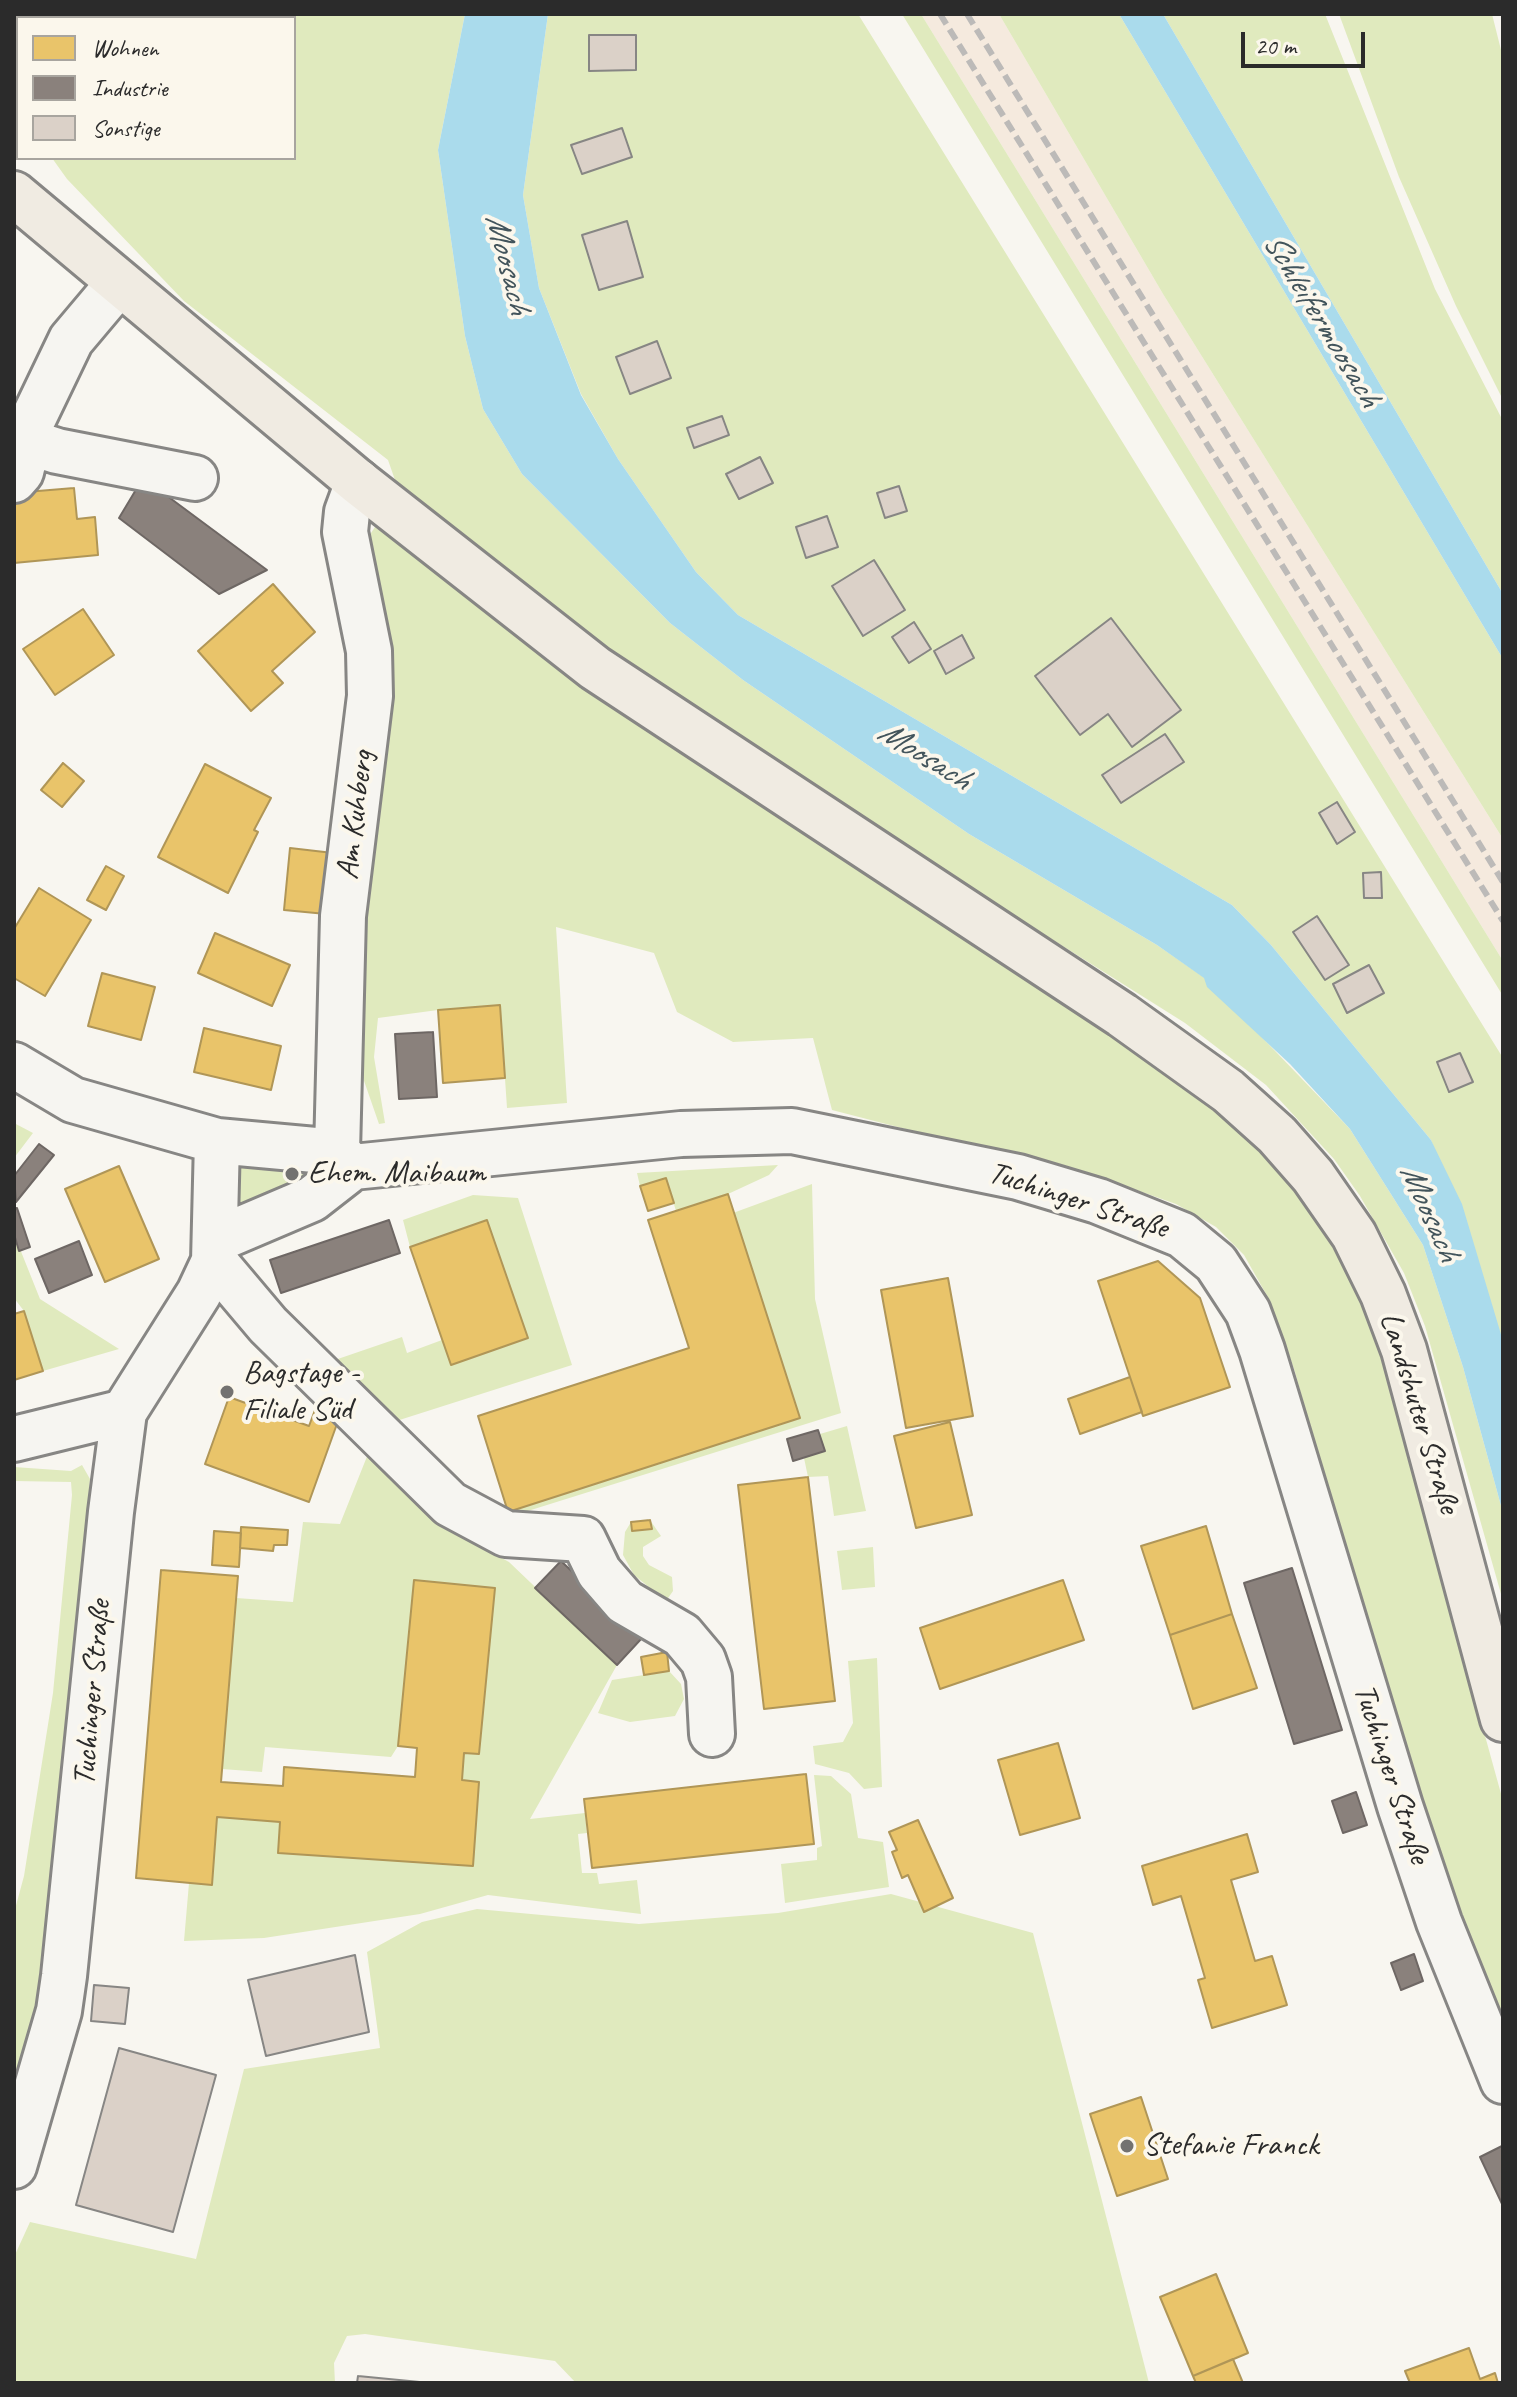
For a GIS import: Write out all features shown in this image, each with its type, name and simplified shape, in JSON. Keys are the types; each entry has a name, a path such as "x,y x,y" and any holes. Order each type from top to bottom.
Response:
{"main road":[{"name":"Landshuter Straße","path":"14,194 509,604 595,668 1122,1015 1228,1091 1277,1135 1313,1176 1354,1235 1383,1294 1404,1350 1503,1719"}],"street":[{"path":"119,283 71,340 17,450 57,451 195,478"},
{"name":"Am Kuhberg","path":"345,1159 343,916 370,696 369,651 345,532 347,512 358,482"},
{"name":"Tuchinger Straße","path":"14,1065 73,1100 217,1141 345,1159 681,1134 792,1131 1018,1177 1098,1201 1182,1235 1216,1263 1248,1312 1258,1337 1400,1806 1439,1922 1503,2081"},
{"name":"Tuchinger Straße","path":"14,2166 63,1988 124,1412 199,1293 216,1250 217,1141"},
{"path":"345,1159 312,1199 216,1250 268,1325 450,1504 506,1534 583,1539 599,1572 625,1602 682,1635 703,1660 709,1677 712,1734"},
{"path":"14,1439 124,1412"}],"shaded area":[{"path":"921,14 999,14 1163,294 1503,839 1503,961"}],"green space":[{"path":"465,14 438,150 465,336 483,409 522,474 670,623 743,680 969,834 1157,945 1205,978 1350,1129 1423,1245 1463,1367 1503,1513 1503,1601 1425,1326 1404,1273 1360,1196 1334,1159 1266,1085 1185,1023 937,867 596,641 415,502 395,480 388,460 184,301 67,179 53,160 296,160 296,16 148,16"},
{"path":"548,14 858,14 1503,1058 1503,1341 1431,1140 1271,945 1232,905 738,615 696,572 618,459 581,394 539,288 523,195"},
{"path":"902,14 921,14 1503,961 1503,996"},
{"path":"999,14 1119,14 1503,659 1503,839 1163,294"},
{"path":"1163,14 1325,14 1435,289 1503,421 1503,594"},
{"path":"1339,14 1492,14 1503,58 1503,400 1456,306 1399,177"},
{"path":"379,521 1193,1091 1263,1152 1292,1183 1340,1253 1372,1326 1503,1801 1503,2035 1450,1899 1333,1513 1295,1372 1270,1301 1244,1255 1216,1227 1176,1204 1122,1185 832,1110 813,1038 733,1042 677,1012 654,953 556,927 567,1103 507,1108 500,1005 438,1010 378,1018 374,1057 385,1123 379,1124 354,1052 361,548"},
{"path":"14,1123 33,1133 14,1158"},
{"path":"230,1162 305,1170 303,1183 245,1206 239,1205 233,1200"},
{"path":"778,1165 769,1175 728,1194 676,1211 666,1178 640,1186 637,1173"},
{"path":"812,1184 815,1299 841,1413 515,1515 508,1512 800,1418 733,1213"},
{"path":"473,1195 518,1198 572,1365 390,1423 329,1362 402,1337 407,1353 442,1340 451,1365 528,1338 487,1221 410,1247 403,1220"},
{"path":"14,1234 40,1299 119,1349 43,1371 24,1311 14,1298"},
{"path":"847,1426 866,1511 834,1516 828,1476 808,1477 804,1458 824,1451 820,1434"},
{"path":"368,1454 437,1523 509,1562 617,1665 530,1819 585,1813 587,1833 578,1834 582,1873 597,1873 599,1884 637,1880 641,1914 488,1895 420,1914 264,1938 184,1941 189,1883 212,1884 217,1817 280,1822 279,1853 473,1866 479,1782 462,1780 464,1753 479,1754 495,1588 414,1580 398,1746 391,1757 265,1747 262,1772 222,1769 236,1598 293,1602 303,1522 340,1524"},
{"path":"82,1465 90,1479 68,1740 39,2002 14,2114 14,1913 24,1876 53,1693 72,1495 71,1482 14,1481 14,1467 71,1471"},
{"path":"650,1520 661,1536 643,1547 643,1556 649,1565 672,1577 673,1591 666,1601 634,1575 623,1555 625,1532 631,1522 633,1531 651,1529"},
{"path":"873,1547 875,1587 842,1590 837,1551"},
{"path":"877,1658 882,1787 864,1789 849,1773 815,1764 813,1746 843,1742 853,1723 848,1661"},
{"path":"669,1671 681,1684 684,1699 675,1716 630,1722 598,1713 612,1680"},
{"path":"814,1775 831,1776 851,1794 858,1838 883,1842 889,1887 785,1903 781,1864 817,1860 817,1848 822,1846"},
{"path":"891,1894 1033,1933 1149,2383 576,2383 555,2361 365,2334 347,2336 334,2363 335,2383 14,2383 14,2257 30,2222 196,2259 244,2069 380,2048 367,1952 422,1922 477,1909 639,1924 778,1913"}],"water":[{"name":"Moosach","path":"465,14 548,14 523,195 539,288 581,395 618,459 696,572 738,615 1232,905 1271,945 1431,1140 1462,1204 1503,1341 1503,1513 1463,1367 1423,1245 1350,1129 1290,1064 1207,987 1204,978 1157,945 969,834 743,680 670,623 522,474 483,409 465,336 438,150"},
{"name":"Schleifermoosach","path":"1119,14 1163,14 1503,594 1503,659"}],"building: Wohnen":[{"path":"74,488 77,519 95,517 98,555 14,563 14,493"},
{"path":"273,584 315,632 272,671 283,683 251,711 198,651"},
{"path":"83,609 114,655 55,695 23,649"},
{"path":"63,763 84,781 62,807 41,790"},
{"path":"205,764 271,798 228,893 158,857"},
{"path":"290,848 333,853 326,914 284,910"},
{"path":"106,866 124,876 106,910 87,900"},
{"path":"39,888 91,920 45,996 14,978 14,929"},
{"path":"215,933 290,965 272,1006 198,973"},
{"path":"102,973 155,987 141,1040 88,1026"},
{"path":"500,1005 505,1078 443,1083 438,1010"},
{"path":"204,1028 281,1046 271,1090 194,1072"},
{"path":"119,1166 159,1259 105,1282 65,1189"},
{"path":"666,1178 674,1203 648,1211 640,1186"},
{"path":"728,1194 800,1418 508,1512 478,1416 689,1348 648,1220"},
{"path":"487,1220 528,1338 451,1365 410,1247"},
{"path":"1158,1261 1200,1298 1230,1387 1143,1416 1098,1281"},
{"path":"948,1278 973,1416 906,1428 881,1290"},
{"path":"24,1311 43,1371 14,1380 14,1314"},
{"path":"1130,1377 1142,1412 1080,1434 1068,1399"},
{"path":"229,1397 309,1426 318,1402 338,1421 309,1502 205,1464"},
{"path":"950,1422 972,1515 916,1528 894,1436"},
{"path":"808,1477 835,1701 764,1709 738,1485"},
{"path":"650,1520 652,1529 632,1531 631,1522"},
{"path":"1206,1526 1232,1614 1170,1635 1141,1546"},
{"path":"241,1527 288,1530 287,1545 274,1545 273,1551 240,1548"},
{"path":"214,1531 241,1533 239,1567 212,1565"},
{"path":"161,1570 238,1576 221,1782 283,1786 284,1767 415,1777 417,1748 398,1746 414,1580 495,1588 479,1754 464,1753 462,1780 479,1782 473,1866 278,1853 280,1822 217,1817 212,1885 136,1878"},
{"path":"1063,1580 1084,1640 940,1689 920,1628"},
{"path":"1232,1614 1257,1688 1193,1709 1170,1635"},
{"path":"667,1652 669,1671 644,1675 641,1657"},
{"path":"1058,1743 1080,1818 1020,1835 998,1760"},
{"path":"806,1774 814,1844 592,1868 584,1799"},
{"path":"918,1820 953,1898 924,1912 908,1875 902,1878 892,1852 897,1850 889,1832"},
{"path":"1247,1834 1258,1872 1231,1880 1255,1961 1272,1956 1287,2005 1212,2028 1198,1980 1205,1978 1181,1896 1153,1905 1142,1866"},
{"path":"1141,2097 1168,2179 1117,2196 1090,2114"},
{"path":"1216,2274 1248,2353 1193,2376 1160,2297"},
{"path":"1469,2348 1480,2379 1495,2373 1498,2383 1410,2383 1405,2371"},
{"path":"1233,2359 1243,2383 1196,2383 1193,2376"}],"building: Industrie":[{"path":"143,478 267,570 219,594 119,518"},
{"path":"433,1032 437,1097 399,1099 395,1034"},
{"path":"39,1144 54,1155 16,1202 14,1176"},
{"path":"17,1208 30,1247 19,1251 14,1234 14,1209"},
{"path":"389,1220 400,1253 281,1293 270,1260"},
{"path":"79,1241 92,1275 49,1293 35,1259"},
{"path":"818,1430 825,1451 793,1461 787,1439"},
{"path":"561,1561 642,1638 617,1665 535,1588"},
{"path":"1292,1568 1342,1730 1294,1744 1244,1583"},
{"path":"1356,1792 1367,1825 1343,1833 1332,1801"},
{"path":"1414,1954 1423,1981 1401,1990 1391,1963"},
{"path":"1503,2148 1503,2206 1480,2157"}],"building: Sonstige":[{"path":"589,35 636,35 636,70 589,71"},
{"path":"622,128 632,157 582,174 571,145"},
{"path":"627,221 643,277 599,290 582,235"},
{"path":"657,341 671,378 630,394 616,357"},
{"path":"722,416 729,435 694,448 687,428"},
{"path":"760,457 773,483 739,499 726,474"},
{"path":"899,486 907,511 885,518 877,493"},
{"path":"827,516 838,547 806,558 796,527"},
{"path":"874,560 905,610 863,636 832,586"},
{"path":"1111,618 1181,710 1132,747 1108,714 1080,735 1035,676"},
{"path":"914,622 931,649 909,663 892,637"},
{"path":"962,635 974,658 946,674 934,651"},
{"path":"1165,734 1184,762 1121,803 1102,775"},
{"path":"1337,802 1355,832 1337,844 1319,813"},
{"path":"1381,872 1382,898 1364,898 1363,873"},
{"path":"1317,916 1349,965 1325,980 1293,932"},
{"path":"1369,965 1384,993 1347,1013 1333,984"},
{"path":"1460,1053 1473,1082 1449,1092 1437,1062"},
{"path":"355,1955 369,2032 266,2056 248,1980"},
{"path":"94,1985 129,1988 125,2024 91,2021"},
{"path":"119,2048 216,2075 173,2232 76,2205"},
{"path":"358,2376 430,2383 357,2383"}],"railway":[{"path":"940,14 1503,921"},
{"path":"967,14 1503,882"}],"place":[{"name":"Ehem. Maibaum","path":"292,1174"},
{"name":"Bagstage - Filiale Süd","path":"227,1392"},
{"name":"Stefanie Franck","path":"1127,2146"}]}
